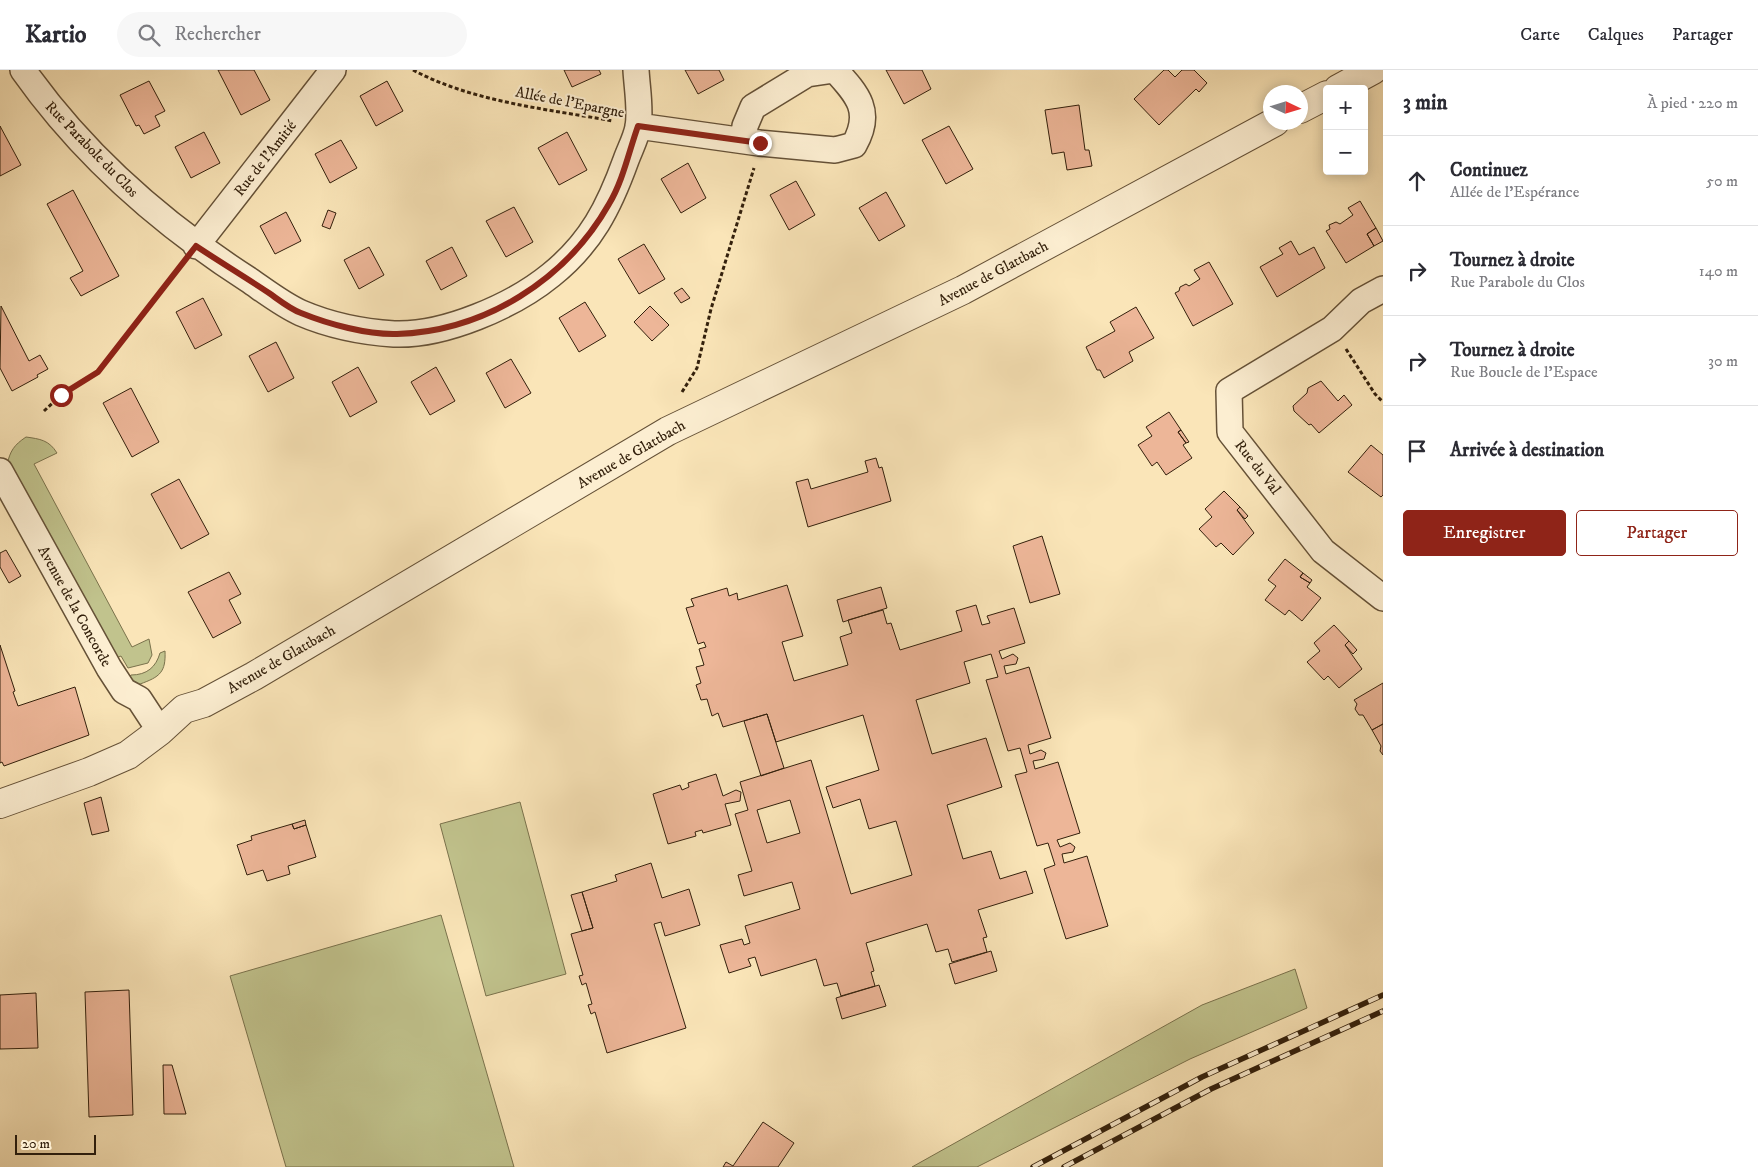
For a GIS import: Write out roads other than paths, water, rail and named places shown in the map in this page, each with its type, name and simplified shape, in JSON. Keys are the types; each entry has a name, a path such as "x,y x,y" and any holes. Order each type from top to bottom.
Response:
{"street":[{"name":"Rue Parabole du Clos","path":"23,70 46,102 125,188 196,246 300,313 348,328 396,334 446,327 496,310 532,291 564,265 587,239 610,202 638,126 636,70"},
{"name":"Rue de l'Amitié","path":"196,246 333,70"},
{"path":"638,126 752,142 835,150 854,145 862,131 863,115 856,93 834,70 807,74 753,107 745,126 752,142"},
{"path":"1345,85 1373,70"},
{"path":"1308,105 1323,97"},
{"name":"Avenue de Glattbach","path":"0,804 89,772 128,755 160,731 184,709 204,703 254,676 668,430 963,290 1263,128"},
{"name":"Rue du Val","path":"1383,289 1361,300 1332,329 1229,391 1230,432 1323,551 1383,598"},
{"name":"Avenue de la Concorde","path":"0,470 109,668 124,692 139,699 160,731"}],"railway":[{"path":"1033,1167 1202,1077 1383,995"},
{"path":"1064,1167 1211,1089 1383,1011"}]}
